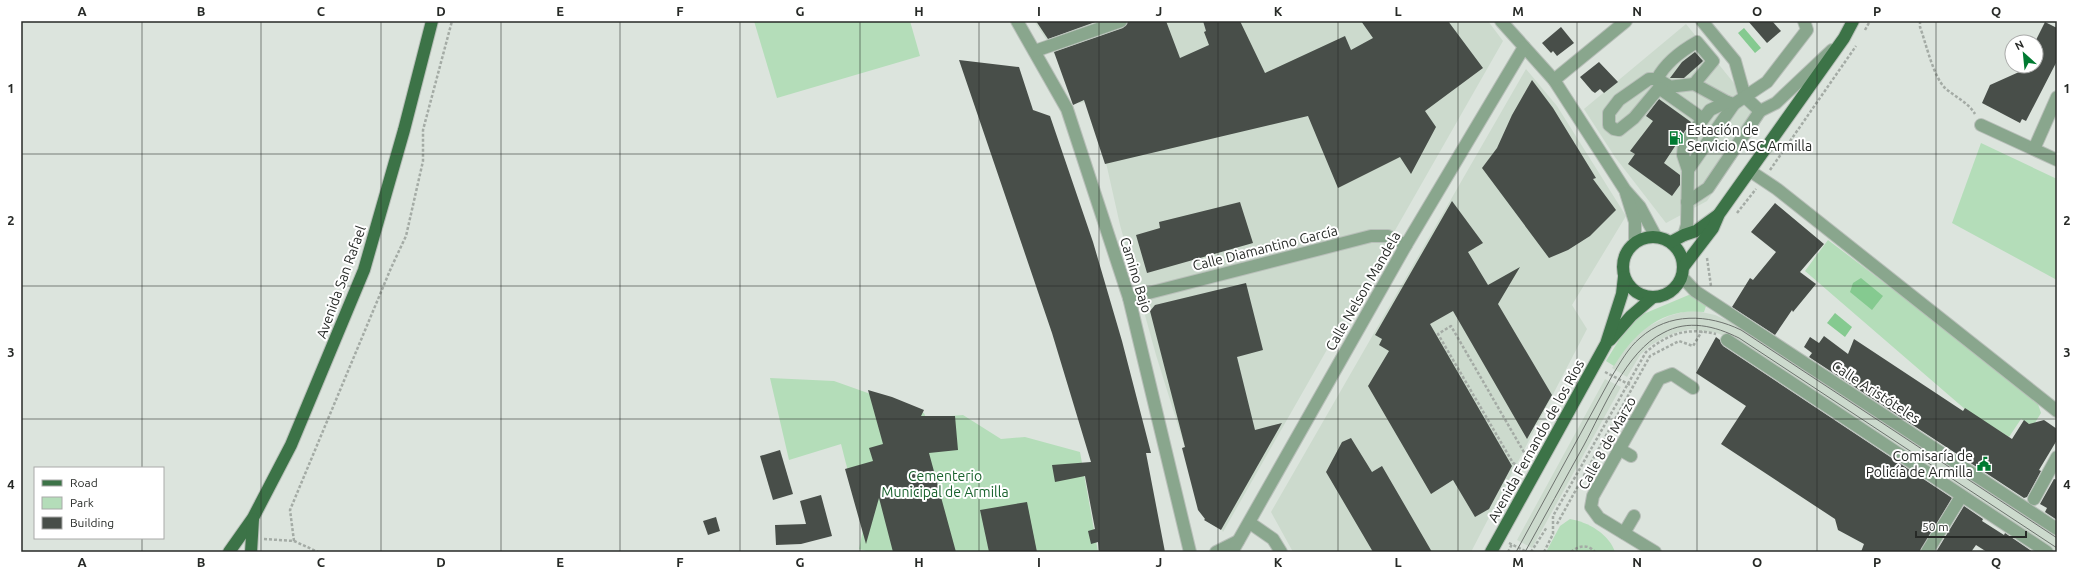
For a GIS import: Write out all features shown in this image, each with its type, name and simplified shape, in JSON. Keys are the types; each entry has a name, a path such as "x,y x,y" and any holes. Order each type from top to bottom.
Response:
{"main road":[{"name":"Avenida San Rafael","path":"229,552 253,518 291,445 364,270 404,130 432,21"},
{"path":"1683,271 1677,249 1670,242 1656,237 1649,237 1635,242 1628,249 1624,258 1624,277 1635,292 1652,298 1662,297 1678,285 1683,271 1712,228 1719,214 1844,38 1853,21"},
{"path":"1670,242 1696,231 1719,214"},
{"name":"Avenida Fernando de los Ríos","path":"1491,552 1606,344 1622,294 1624,277"},
{"name":"Avenida Fernando de los Ríos","path":"1606,344 1631,316 1652,298"},
{"name":"Avenida San Rafael","path":"251,552 253,518"}],"street":[{"name":"Camino Bajo","path":"1017,21 1067,109 1129,298 1193,552"},
{"path":"1035,51 1121,21"},
{"path":"1501,21 1554,80 1625,190 1640,207 1656,237"},
{"path":"1554,80 1626,21"},
{"path":"1702,21 1735,61 1745,97 1760,111"},
{"path":"1684,235 1688,170 1683,155 1684,144 1710,110 1745,97 1767,82 1807,30 1804,21"},
{"path":"1687,202 1708,188 1760,111 1776,103 1844,38"},
{"path":"1694,84 1713,61 1697,42 1679,52 1661,72 1662,84 1703,119"},
{"name":"Calle Nelson Mandela","path":"1232,552 1250,523 1406,246 1524,47"},
{"path":"1662,84 1694,84 1730,103"},
{"path":"2034,149 2057,97"},
{"path":"1688,170 1730,103"},
{"path":"1981,125 2057,160"},
{"path":"1750,171 1783,194 2057,411"},
{"path":"1625,190 1635,222 1635,242"},
{"name":"Calle Diamantino García","path":"1129,298 1371,236 1388,236 1406,246"},
{"name":"Calle Aristóteles","path":"1683,271 1695,291 2057,529"},
{"path":"1727,340 1960,497 2047,552"},
{"name":"Calle 8 de Marzo","path":"1655,552 1640,548 1624,533 1599,518 1592,507 1593,496 1659,379 1672,374 1693,388"},
{"path":"1618,450 1631,456"},
{"path":"2034,499 2057,457"},
{"path":"1927,552 1960,497"},
{"path":"1624,533 1634,516"},
{"path":"1250,523 1273,538 1281,552"},
{"path":"1216,552 1239,540"}],"path":[{"path":"294,541 290,510 390,268 406,236 423,161 423,130 452,21"},
{"path":"1863,33 1870,21"},
{"path":"1920,21 1920,27 1938,78 1944,87 1971,108 1981,125"},
{"path":"1735,216 1763,180 1860,39"},
{"path":"1708,256 1706,260 1712,290"},
{"path":"1520,466 1513,463 1438,334 1451,326 1525,454"},
{"path":"1544,552 1553,534 1553,516 1627,383 1646,352 1660,340 1676,334 1702,331"},
{"path":"1601,370 1632,386"},
{"path":"1557,524 1566,510"},
{"path":"1532,552 1547,527"},
{"path":"252,538 294,541 318,552"},
{"path":"1505,541 1527,552"},
{"path":"1508,552 1512,544"},
{"path":"1571,552 1580,546 1585,546 1595,552"}],"shaded area":[{"path":"1034,21 1488,21 1503,41 1223,532 1219,524 1207,518 1156,355 1120,225 1107,167 1087,102 1079,103 1048,42"},
{"name":"Estación de Servicio ASC Armilla","path":"1686,24 1763,119 1707,201 1666,223 1615,157 1584,109"},
{"path":"1744,28 1761,48 1755,53 1738,33"},
{"path":"1526,69 1557,106 1626,216 1572,305 1587,329 1471,552 1293,552 1271,512"},
{"path":"1861,278 1883,296 1872,310 1850,292 1853,283"},
{"path":"1697,311 1715,315 1737,325 2057,533 2057,552 2054,552 1733,340 1717,333 1690,329 1667,336 1651,345 1640,355 1627,377 1612,368 1624,349 1643,329 1669,316 1683,312"},
{"path":"1835,313 1852,327 1845,337 1827,323"},
{"path":"1605,379 1621,387 1532,548 1517,540"}],"green space":[{"path":"754,21 910,21 920,56 777,98"},
{"path":"1981,143 2057,179 2057,280 1952,223"},
{"path":"1828,240 2036,398 2041,413 2033,426 2021,419 2009,437 1966,410 1805,271"},
{"path":"1691,294 1707,303 1704,312 1675,314 1662,318 1640,333 1614,366 1606,361 1622,335 1641,315"},
{"name":"Cementerio Municipal de Armilla","path":"770,378 834,381 924,413 926,418 963,415 1001,439 1025,437 1080,452 1098,552 870,552 859,549 863,530 841,444 789,460"},
{"path":"1570,519 1591,526 1603,534 1615,552 1546,552 1560,526"}],"building":[{"path":"1036,21 1098,21 1048,39"},
{"path":"1128,21 1166,21 1180,58 1209,45 1204,32 1206,31 1203,21 1240,21 1265,73 1345,36 1351,50 1373,38 1361,21 1448,21 1483,68 1425,111 1436,127 1411,174 1400,157 1338,188 1308,116 1105,164 1084,100 1073,105 1054,52 1123,28"},
{"path":"1748,21 1772,21 1781,31 1767,43"},
{"path":"2045,22 2057,28 2057,61 2026,121 2022,119 2020,123 1982,103 1990,85 2015,74 2044,74 2044,34 2039,34"},
{"path":"1561,27 1574,43 1557,56 1553,51 1551,53 1542,43"},
{"path":"1695,52 1703,61 1684,78 1670,78 1682,62"},
{"path":"959,60 1019,67 1033,110 1050,116 1093,242 1122,341 1151,453 1146,453 1165,552 1099,552 1098,542 1091,544 1088,531 1095,529 1085,476 1055,482 1052,465 1091,462 1052,333"},
{"path":"1599,62 1618,82 1604,93 1600,89 1595,93 1592,91 1580,77"},
{"path":"1532,80 1553,108 1596,178 1593,179 1616,210 1590,236 1568,250 1549,258 1482,168 1497,148 1512,115"},
{"path":"1659,99 1691,122 1664,163 1680,175 1680,185 1672,196 1628,164 1635,154 1630,151 1653,121 1646,116"},
{"path":"1452,201 1483,243 1468,252 1488,285 1520,267 1498,304 1552,395 1527,439 1453,311 1430,324 1512,466 1489,509 1475,517 1453,480 1431,494 1368,386 1389,351 1379,345 1382,339 1375,335"},
{"path":"1240,202 1253,243 1147,273 1136,235 1160,228 1159,222"},
{"path":"1775,203 1824,244 1800,272 1816,284 1793,312 1792,310 1775,335 1732,307 1750,278 1753,280 1776,252 1751,232"},
{"path":"1246,283 1263,350 1237,357 1255,430 1282,423 1221,530 1204,520 1205,519 1198,510 1182,448 1185,447 1150,311 1155,305"},
{"path":"1824,336 1848,354 1854,339 1963,411 1965,408 2012,439 2024,420 2029,424 2044,420 2057,429 2057,440 2039,470 2041,471 2027,497 2024,498 1809,357 1812,353 1804,347 1810,337 1819,343"},
{"path":"1716,337 1720,340 1723,346 1952,498 1920,552 1861,552 1864,544 1838,530 1835,519 1721,444 1746,406 1696,373"},
{"path":"868,390 892,397 924,410 921,416 955,416 958,450 929,453 956,552 893,552 879,498 866,544 845,469 873,461 869,448 883,444"},
{"path":"1351,438 1372,472 1382,466 1432,552 1373,552 1326,472 1342,442"},
{"path":"780,450 793,494 773,500 760,456"},
{"path":"2054,479 2057,480 2057,520 2045,512 2047,508 2040,504"},
{"path":"821,495 832,536 801,544 776,545 775,525 806,524 800,501"},
{"path":"1027,502 1037,552 989,552 980,510"},
{"path":"1964,506 1983,519 1982,521 2004,535 2005,533 2033,552 1987,552 1976,545 1971,552 1936,552"},
{"path":"716,517 720,531 708,535 703,521"}],"tram line":[{"path":"1516,552 1612,376 1628,351 1640,338 1651,330 1663,324 1689,318 1715,321 1741,330 2057,538"},
{"path":"1525,552 1627,367 1638,353 1663,333 1682,326 1692,325 1711,327 1739,338 2057,548"}],"place":[{"name":"Estación de Servicio ASC Armilla","path":"1676,138"},
{"name":"Comisaría de Policía de Armilla","path":"1984,464"}]}
